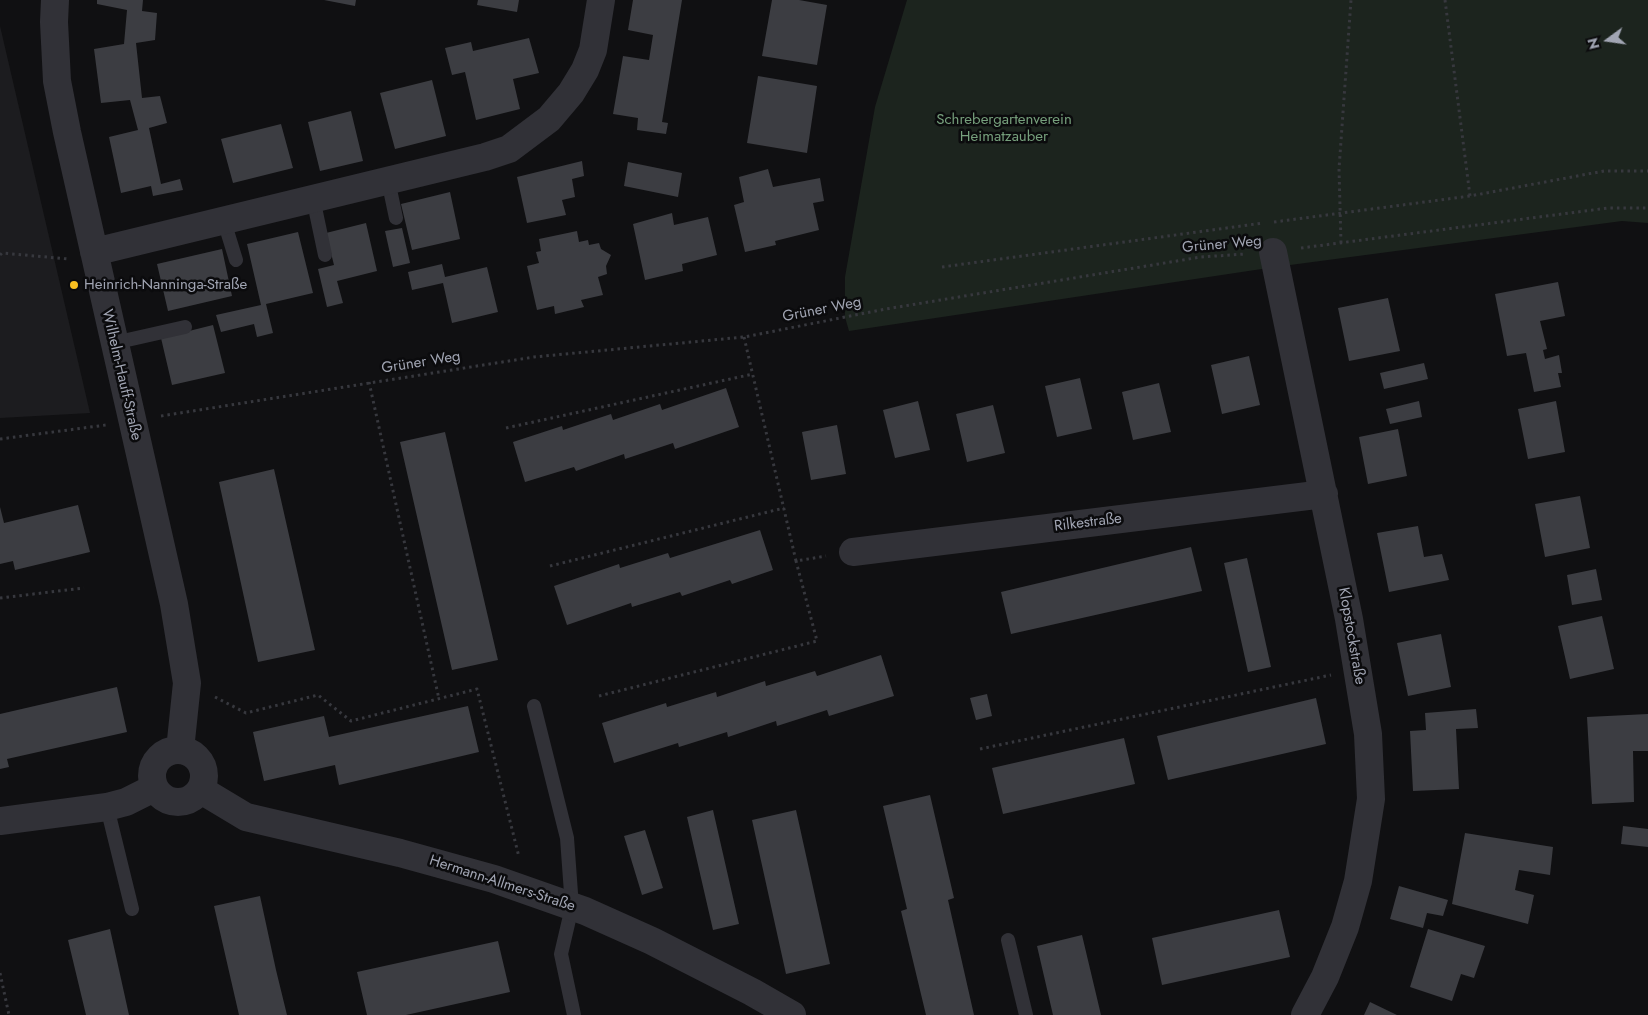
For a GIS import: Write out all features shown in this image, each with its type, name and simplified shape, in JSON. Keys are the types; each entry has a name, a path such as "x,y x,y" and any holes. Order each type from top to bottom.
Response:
{"street":[{"name":"Wilhelm-Hauff-Straße","path":"55,0 54,22 57,81 114,343 174,604 187,683 180,750"},
{"path":"95,257 224,221 485,157 509,149 549,119 571,93 585,70 593,50 601,0"},
{"name":"Klopstockstraße","path":"1273,252 1324,494 1358,669 1368,734 1371,799 1367,838 1358,882 1345,927 1325,977 1305,1015"},
{"name":"Rilkestraße","path":"853,552 1324,494"},
{"path":"180,750 196,757 202,764 204,773 201,790 195,796 181,803 166,800 154,788 152,781 154,765 165,753 180,750"},
{"path":"0,821 107,807 126,802 154,788"},
{"name":"Hermann-Allmers-Straße","path":"201,790 246,817 400,853 494,879 572,907 652,941 752,992 792,1015"}],"lane":[{"path":"388,180 396,218"},
{"path":"313,198 325,255"},
{"path":"224,221 236,260"},
{"path":"114,343 185,327"},
{"path":"534,706 567,838 572,907 561,954 574,1015"},
{"path":"107,807 132,909"},
{"path":"1008,940 1026,1015"}],"path":[{"path":"1341,243 1339,170 1351,0"},
{"path":"1445,0 1470,196"},
{"path":"942,267 1470,196 1604,170 1648,171"},
{"name":"Grüner Weg","path":"0,439 55,434 369,382 534,357 744,337 886,309 1201,256 1273,252 1608,208 1648,208"},
{"path":"0,255 2,253 95,257"},
{"path":"599,696 817,642 796,561 744,337"},
{"path":"506,428 753,374"},
{"path":"369,382 439,699"},
{"path":"550,566 784,508"},
{"path":"796,561 853,552"},
{"path":"0,598 84,588"},
{"path":"980,749 1358,669"},
{"path":"187,683 246,713 318,695 351,721 477,689 528,892"},
{"path":"0,972 9,1015"}],"shaded area":[{"path":"0,26 90,413 0,418"}],"green space":[{"name":"Schrebergartenverein Heimatzauber","path":"907,0 1648,0 1648,223 1622,221 1275,267 849,331 845,317 845,277 875,107"}],"building":[{"path":"97,0 143,0 142,11 157,13 155,40 136,43 142,98 160,96 167,123 149,128 161,184 180,179 183,190 153,196 151,186 121,193 109,137 138,130 130,100 101,103 94,49 124,44 127,10 97,4"},
{"path":"324,0 356,0 355,6"},
{"path":"478,0 519,0 517,12 477,5"},
{"path":"633,0 682,0 662,122 668,123 666,134 637,130 638,118 613,114 623,56 649,60 653,35 628,30"},
{"path":"772,0 799,0 827,5 817,65 762,56"},
{"path":"529,38 539,73 513,79 520,109 476,120 465,72 452,75 445,48 471,42 473,51"},
{"path":"758,76 817,86 807,153 747,143"},
{"path":"432,80 446,136 395,149 380,93"},
{"path":"351,111 363,161 320,171 308,122"},
{"path":"281,124 293,168 233,183 221,139"},
{"path":"582,161 584,176 572,179 575,197 562,200 566,215 527,223 517,177"},
{"path":"628,162 682,173 678,197 624,186"},
{"path":"768,169 773,187 820,178 824,201 813,203 819,230 775,241 776,245 745,252 734,205 744,202 739,177"},
{"path":"450,192 460,239 412,250 401,204"},
{"path":"672,213 674,225 708,217 717,255 682,264 683,271 645,280 633,224"},
{"path":"366,223 377,271 337,281 343,303 327,307 318,269 334,265 326,233"},
{"path":"402,228 410,263 393,267 385,231"},
{"path":"577,231 579,242 588,240 589,245 599,243 601,249 611,255 606,266 607,274 598,277 603,295 581,300 584,307 555,314 554,306 537,310 527,266 539,263 536,252 541,251 539,239"},
{"path":"298,232 313,293 266,304 273,333 257,337 254,324 221,332 216,315 261,305 247,244"},
{"path":"222,249 232,296 168,311 157,264"},
{"path":"442,264 445,277 487,267 498,312 452,323 443,283 412,290 408,272"},
{"path":"1558,282 1565,316 1540,321 1547,349 1543,350 1545,359 1559,355 1562,373 1558,373 1561,387 1534,392 1526,353 1507,356 1495,294"},
{"path":"1388,298 1400,351 1349,361 1338,308"},
{"path":"213,325 225,373 172,385 161,338"},
{"path":"1249,356 1260,405 1222,414 1211,365"},
{"path":"1424,363 1428,379 1384,389 1380,373"},
{"path":"1080,378 1092,429 1057,437 1045,386"},
{"path":"1159,383 1171,432 1133,440 1122,392"},
{"path":"726,388 739,427 675,449 673,443 625,459 624,454 576,471 574,467 525,482 513,442 562,426 563,430 611,414 613,420 660,404 662,410"},
{"path":"918,401 930,450 895,458 883,410"},
{"path":"1419,401 1422,417 1390,424 1386,409"},
{"path":"1556,401 1565,452 1528,459 1518,409"},
{"path":"993,405 1005,453 967,462 956,414"},
{"path":"837,425 846,474 811,480 802,432"},
{"path":"1398,429 1407,476 1368,484 1359,437"},
{"path":"445,432 498,660 452,670 400,442"},
{"path":"274,469 315,650 258,662 219,482"},
{"path":"1580,496 1590,548 1545,557 1535,504"},
{"path":"78,505 90,552 15,570 13,561 0,564 0,507 4,523"},
{"path":"1418,526 1424,557 1442,554 1449,580 1389,592 1377,533"},
{"path":"760,530 773,570 732,584 730,580 682,596 680,592 632,607 631,603 567,625 554,586 619,564 620,568 668,553 670,558"},
{"path":"1191,547 1202,591 1011,634 1001,592"},
{"path":"1247,558 1271,667 1248,672 1224,563"},
{"path":"1596,569 1602,600 1572,605 1567,575"},
{"path":"1602,616 1614,669 1570,679 1558,626"},
{"path":"1441,634 1451,687 1408,696 1397,643"},
{"path":"881,655 894,696 829,716 827,710 777,726 776,721 728,737 727,732 679,747 678,743 614,763 602,723 666,703 667,707 716,692 717,697 765,681 766,686 815,671 817,676"},
{"path":"117,687 127,732 7,759 9,767 0,769 0,714"},
{"path":"987,694 992,716 976,720 970,698"},
{"path":"1316,698 1326,744 1168,780 1157,736"},
{"path":"468,706 479,752 339,785 335,765 264,781 253,732 324,716 329,737"},
{"path":"1476,709 1478,728 1456,729 1459,789 1413,791 1410,731 1426,730 1425,713"},
{"path":"1648,714 1648,751 1633,751 1634,802 1592,804 1587,717"},
{"path":"1124,738 1135,784 1003,814 992,768"},
{"path":"930,795 954,898 948,900 974,1015 926,1015 901,911 907,909 883,806"},
{"path":"713,810 739,924 713,930 687,817"},
{"path":"796,810 830,964 786,974 752,820"},
{"path":"1623,826 1648,829 1648,847 1621,844"},
{"path":"645,830 663,888 642,895 624,836"},
{"path":"1465,833 1553,847 1550,875 1519,870 1515,890 1534,895 1528,924 1452,904"},
{"path":"1399,886 1448,900 1443,916 1427,913 1423,928 1390,919"},
{"path":"260,896 287,1015 239,1015 214,906"},
{"path":"1279,910 1290,957 1162,985 1152,938"},
{"path":"110,929 129,1015 86,1015 68,940"},
{"path":"1428,929 1485,946 1474,978 1461,974 1452,1001 1410,987"},
{"path":"1082,935 1101,1015 1053,1015 1037,946"},
{"path":"498,941 510,992 406,1015 367,1015 357,972"},
{"path":"1370,1002 1397,1015 1364,1015"}],"place":[{"name":"Heinrich-Nanninga-Straße","path":"74,285"}]}
